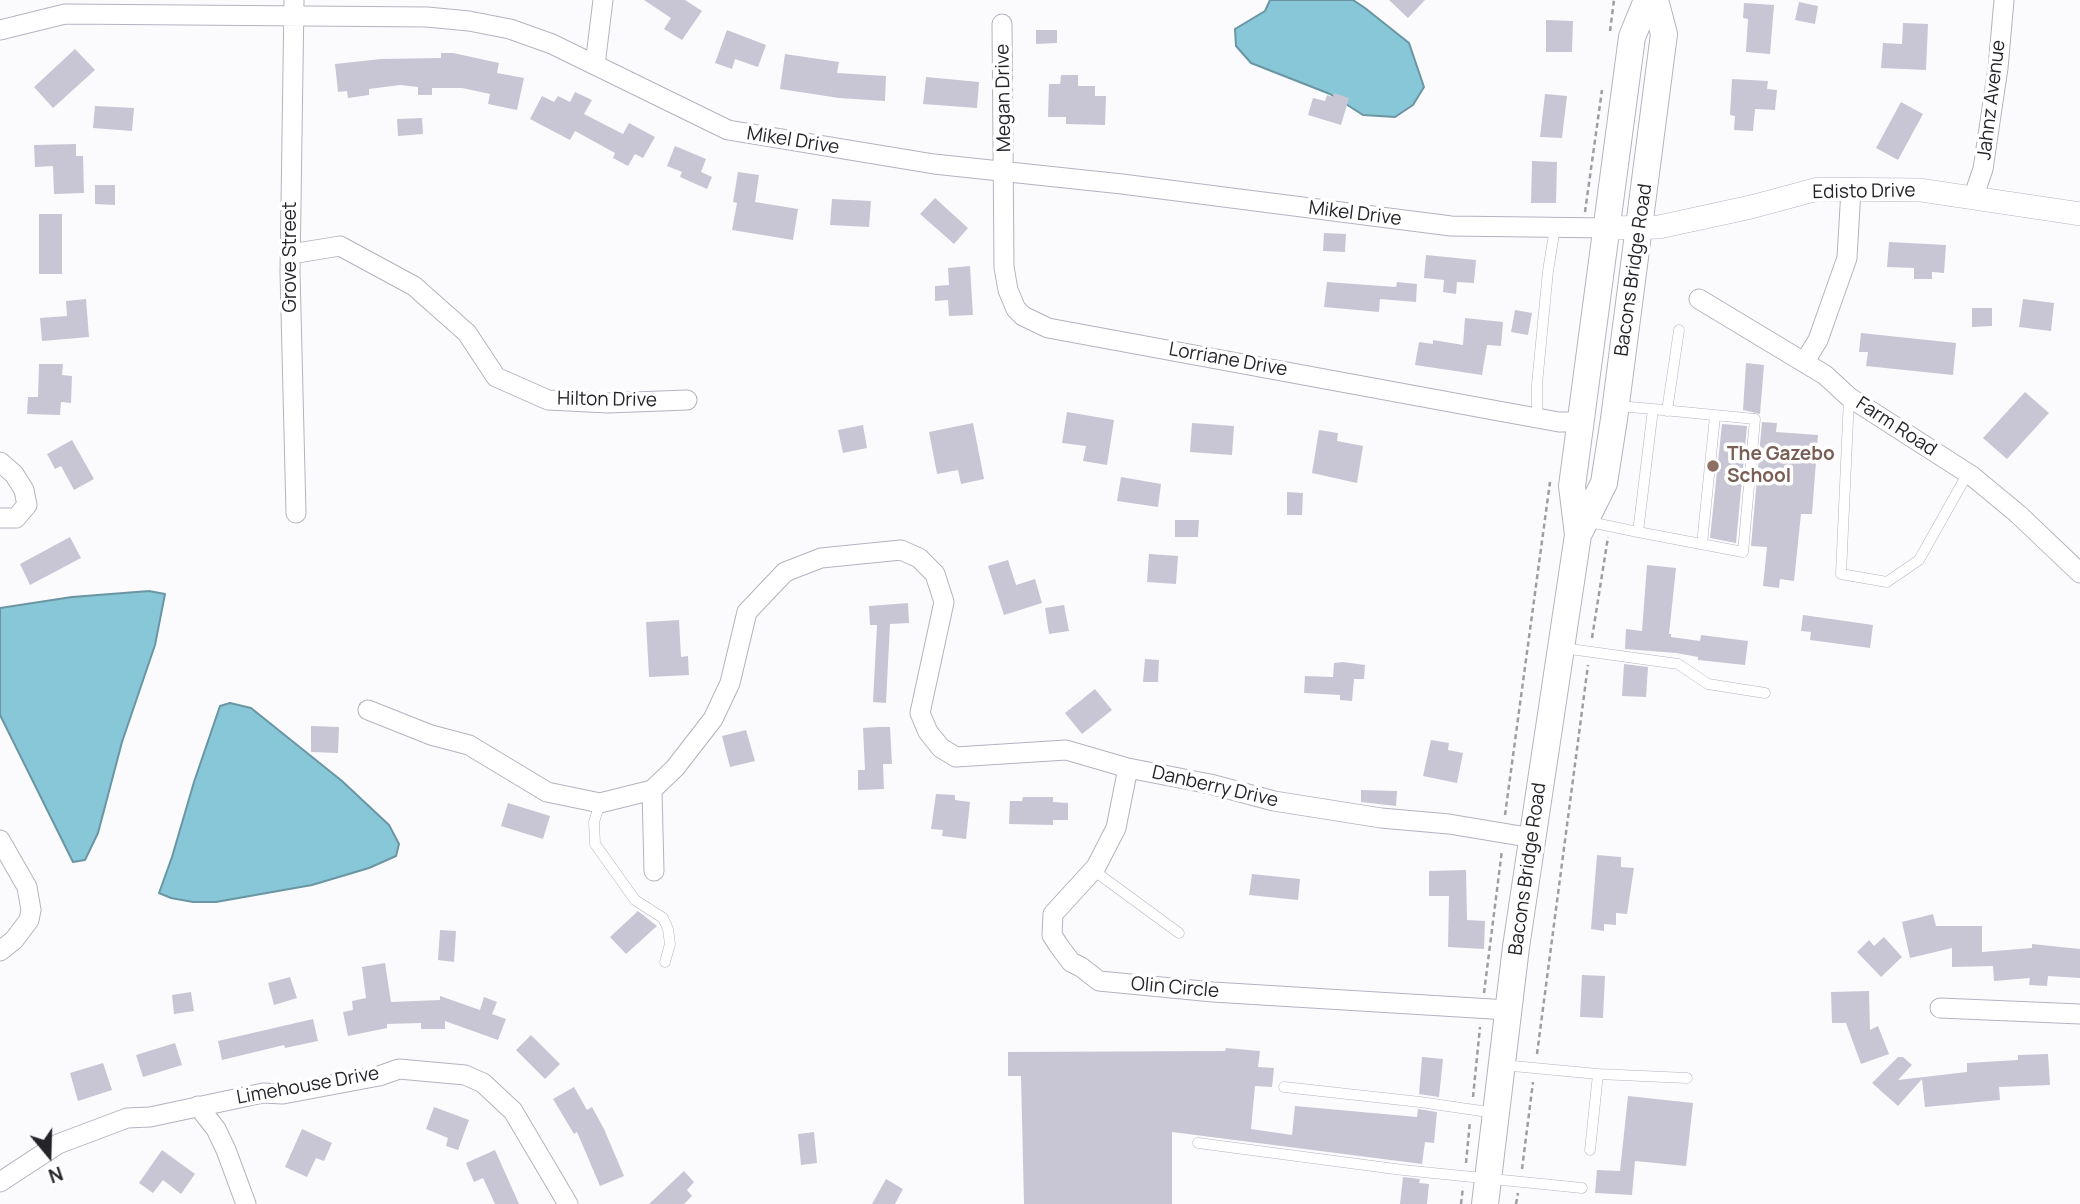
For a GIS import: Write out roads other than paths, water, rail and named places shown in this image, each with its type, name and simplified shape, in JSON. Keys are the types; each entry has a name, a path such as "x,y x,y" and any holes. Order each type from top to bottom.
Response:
{"main road":[{"name":"Bacons Bridge Road","path":"1591,527 1572,486 1632,37 1647,0"},
{"name":"Bacons Bridge Road","path":"1487,1191 1508,1010 1559,647 1604,482 1616,406 1664,34 1655,0"}],"street":[{"path":"594,65 603,0"},
{"name":"Jahnz Avenue","path":"1973,198 1983,169 1998,68 2004,0"},
{"name":"Mikel Drive","path":"0,30 65,14 294,8 469,21 510,29 552,44 728,130 934,164 1451,226 1607,228"},
{"name":"Grove Street","path":"294,8 291,254 296,513"},
{"name":"Megan Drive","path":"1002,24 1005,172"},
{"name":"Lorriane Drive","path":"1005,172 1004,267 1008,290 1016,309 1035,323 1048,328 1559,422 1582,422"},
{"name":"Edisto Drive","path":"1607,228 1659,227 1818,189 1920,190 2080,214"},
{"path":"1805,361 1818,340 1847,258 1851,189"},
{"name":"Hilton Drive","path":"291,254 340,246 414,286 467,333 496,377 548,400 687,400"},
{"name":"Farm Road","path":"1699,299 1805,361 1825,374 1849,397 1968,473 2018,514 2080,573"},
{"path":"0,461 14,474 24,490 27,505 16,518 0,518"},
{"name":"Danberry Drive","path":"652,790 675,768 713,719 730,683 747,612 785,572 821,558 901,550 919,558 935,574 944,602 919,713 928,732 941,748 956,757 1066,750 1128,768 1325,810 1449,824 1533,838"},
{"path":"368,710 430,735 469,745 547,792 600,803 652,790 654,871"},
{"name":"Olin Circle","path":"1128,768 1116,828 1093,870 1053,914 1052,935 1071,962 1099,981 1213,992 1508,1010"},
{"path":"0,840 27,887 31,910 29,920 14,940 0,951"},
{"path":"1940,1008 2080,1014"},
{"name":"Limehouse Drive","path":"0,1182 38,1155 77,1135 127,1118 150,1117 262,1093 283,1094 330,1086 399,1069 465,1075 483,1083 513,1111 568,1204"},
{"path":"198,1105 216,1129 246,1204"}],"lane":[{"path":"1537,417 1537,384 1555,228"},
{"path":"1667,411 1679,330"},
{"path":"1849,397 1841,574 1887,582 1919,560 1968,473"},
{"path":"1591,527 1638,532 1742,552 1755,419 1616,406"},
{"path":"1638,532 1653,409"},
{"path":"1702,544 1716,416"},
{"path":"1559,647 1678,664 1707,684 1765,693"},
{"path":"600,803 594,822 595,844 635,900 663,918 670,944 665,962"},
{"path":"1093,870 1179,933"},
{"path":"1501,1065 1598,1074 1687,1078"},
{"path":"1590,1150 1598,1074"},
{"path":"1284,1087 1495,1113"},
{"path":"1198,1143 1404,1170 1487,1191 1520,1182 1582,1188"}],"water":[{"path":"1270,0 1353,0 1365,8 1409,43 1424,87 1413,105 1395,117 1363,115 1330,94 1251,63 1236,46 1235,29 1265,11"},
{"path":"149,591 165,594 155,645 122,742 98,833 85,860 73,862 0,715 0,608 72,597"},
{"path":"230,703 251,708 342,781 389,825 399,844 396,856 369,868 312,885 216,902 193,902 159,893 220,706"}],"place":[{"name":"The Gazebo School","path":"1713,466"}]}
